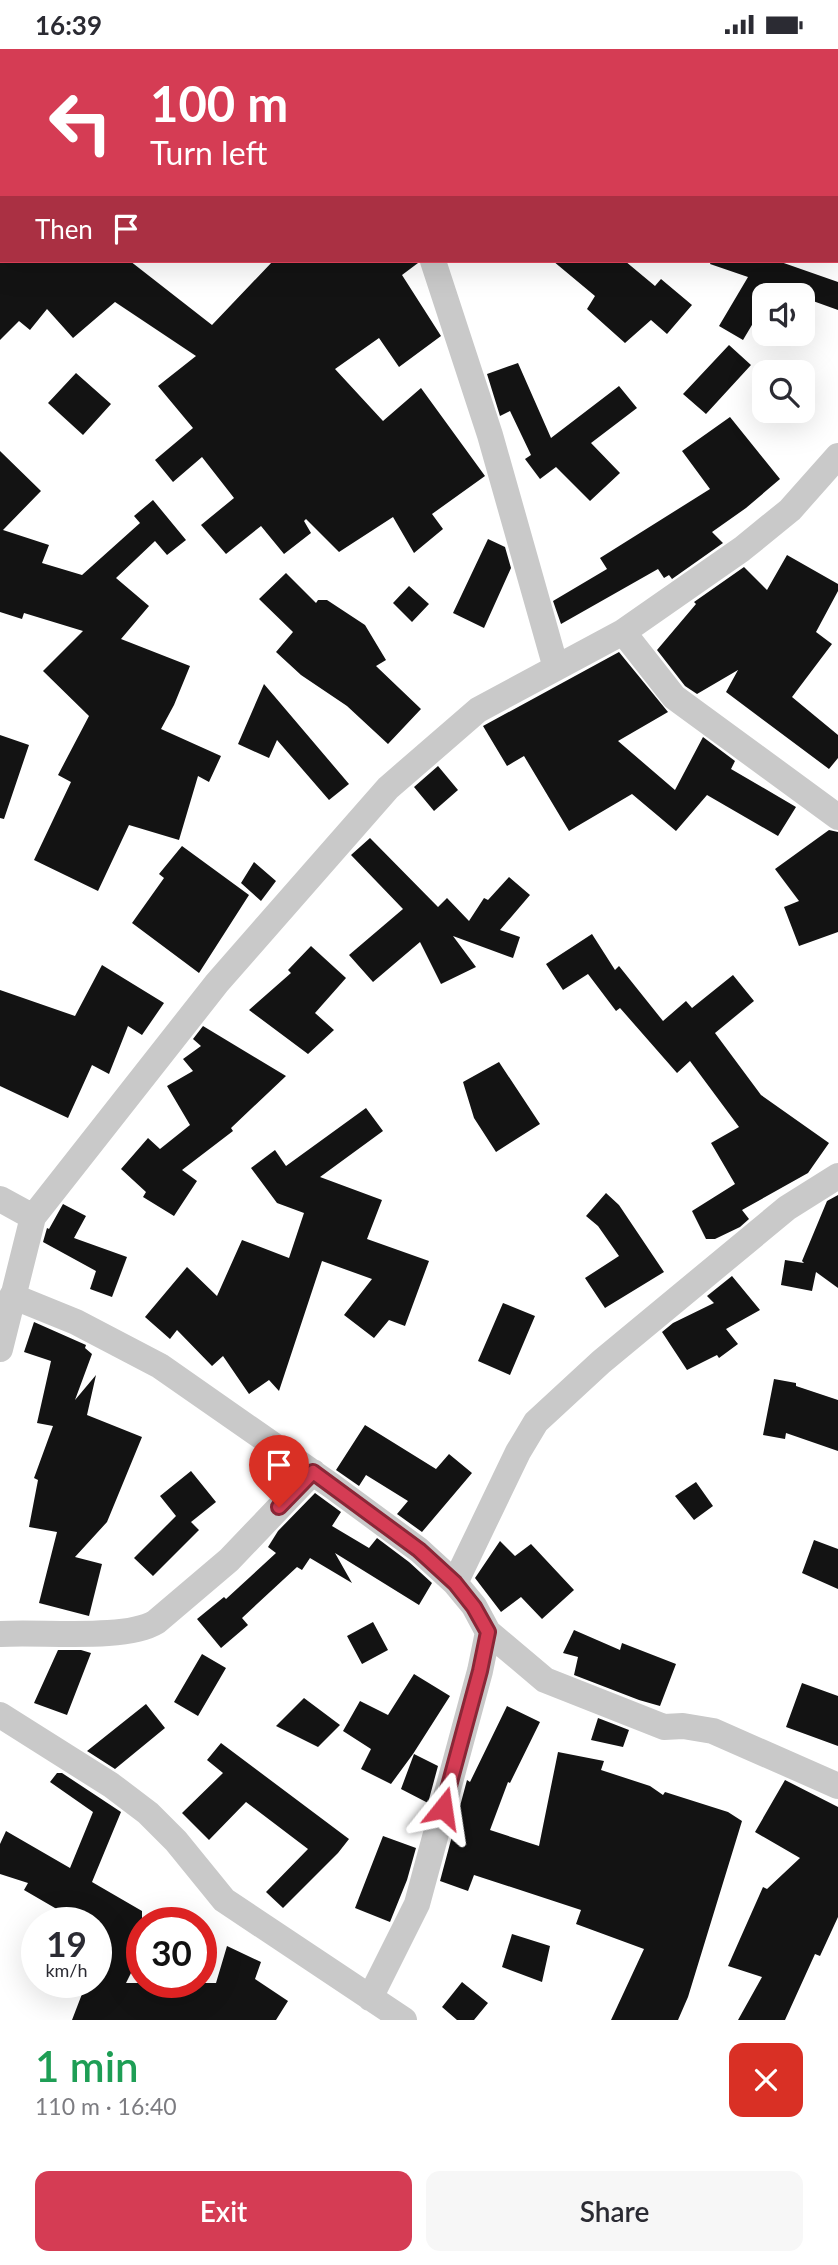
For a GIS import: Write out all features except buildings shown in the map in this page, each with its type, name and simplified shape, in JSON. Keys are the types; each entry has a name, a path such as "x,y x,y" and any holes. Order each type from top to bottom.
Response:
{"street":[{"path":"434,263 489,435 556,668"},
{"path":"0,1349 33,1217 217,982 388,788 478,710 623,632 742,549 781,517 838,457"},
{"path":"623,632 674,697 838,817"},
{"path":"455,1583 518,1452 536,1422 601,1362 786,1208 838,1176"},
{"path":"0,1199 33,1217"},
{"path":"12,1296 76,1322 160,1366 313,1472 419,1550 455,1583 474,1607 488,1632 545,1680 664,1727 683,1726 713,1731 838,1786"},
{"path":"0,1634 77,1633 146,1628 229,1560 313,1472"},
{"path":"370,1998 418,1903 488,1632"},
{"path":"0,1715 111,1784 148,1813 176,1840 224,1900 404,2020"}],"route":[{"path":"279,1507 313,1472 419,1550 455,1583 474,1607 488,1632 443,1808"}]}
